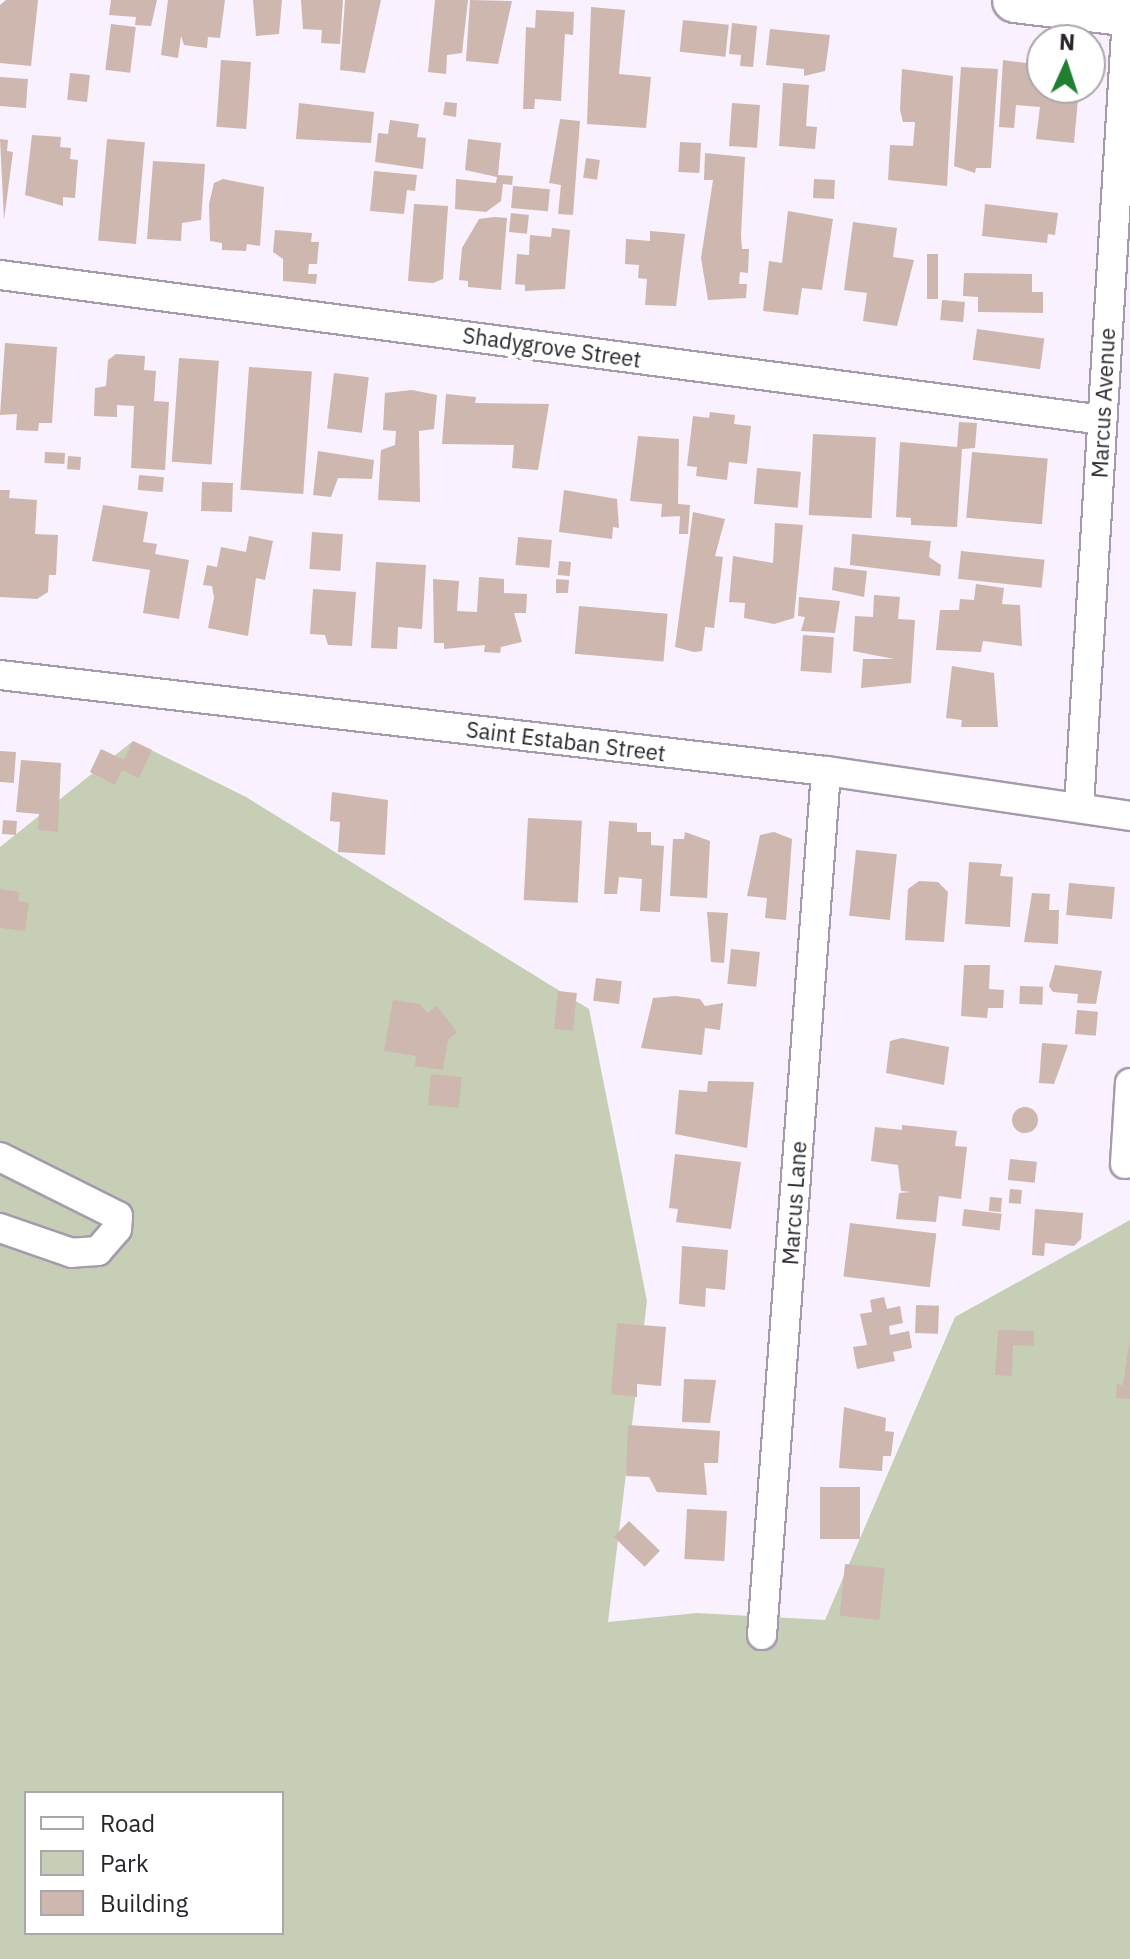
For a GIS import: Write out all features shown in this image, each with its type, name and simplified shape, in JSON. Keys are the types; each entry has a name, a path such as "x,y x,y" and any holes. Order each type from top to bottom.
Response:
{"main road":[{"path":"1015,0 1128,9"}],"street":[{"name":"Marcus Avenue","path":"1079,806 1103,420 1121,207 1128,9"},
{"name":"Shadygrove Street","path":"0,275 1103,420"},
{"name":"Saint Estaban Street","path":"0,675 826,771 1079,806 1130,816"},
{"name":"Marcus Lane","path":"762,1635 826,771"},
{"path":"1125,1164 1130,1083"},
{"path":"0,1157 53,1187 92,1199 118,1216 117,1229 98,1251 72,1253 0,1228"}],"green space":[{"path":"133,741 246,797 589,1009 647,1301 608,1622 697,1613 825,1620 955,1317 1130,1220 1130,1959 0,1959 0,847"}],"building":[{"path":"6,0 38,0 31,66 0,63 0,5"},
{"path":"111,0 157,0 151,26 135,25 136,17 109,15"},
{"path":"168,0 225,0 220,38 208,37 207,48 184,45 181,36 178,58 161,55"},
{"path":"253,0 282,0 279,34 256,36"},
{"path":"301,0 343,0 340,44 321,43 322,30 303,29"},
{"path":"345,0 381,0 365,73 340,70"},
{"path":"435,0 468,0 462,53 447,55 446,74 428,72"},
{"path":"470,0 512,1 498,64 466,61"},
{"path":"591,7 625,10 619,74 651,77 646,128 587,124"},
{"path":"536,10 574,12 573,35 565,34 561,101 535,99 534,109 523,109 526,27 535,28"},
{"path":"683,20 729,25 725,57 680,52"},
{"path":"732,23 757,26 753,67 740,66 741,55 729,54"},
{"path":"111,24 136,27 130,73 105,70"},
{"path":"770,29 830,35 825,71 804,76 804,69 766,65"},
{"path":"221,60 251,62 246,129 216,127"},
{"path":"1003,60 1026,63 1026,104 1078,104 1074,143 1036,139 1040,107 1016,105 1014,128 999,127"},
{"path":"961,67 998,69 991,168 976,168 975,173 954,166"},
{"path":"902,69 953,76 947,186 888,180 890,145 913,146 915,122 903,122 900,110"},
{"path":"70,73 90,75 87,102 67,100"},
{"path":"0,77 28,79 26,108 0,106"},
{"path":"783,83 809,85 806,126 817,127 815,149 779,146"},
{"path":"445,102 457,103 456,117 443,115"},
{"path":"299,103 374,112 371,143 296,139"},
{"path":"732,103 760,105 757,148 729,146"},
{"path":"560,119 580,121 573,215 558,214 561,185 549,183"},
{"path":"390,120 419,124 417,137 426,138 423,169 375,162 378,133 388,134"},
{"path":"32,135 61,137 60,147 71,148 70,159 78,160 75,198 63,197 63,206 25,195"},
{"path":"0,139 8,140 7,151 13,152 4,220"},
{"path":"107,139 145,142 136,244 98,241"},
{"path":"468,139 501,143 498,175 513,176 512,185 503,184 501,201 486,212 455,209 456,179 496,183 497,177 465,170"},
{"path":"680,142 701,143 699,173 678,172"},
{"path":"705,153 745,157 741,235 742,249 749,249 748,273 740,272 739,284 747,284 746,298 708,300 701,258 713,180 704,180"},
{"path":"586,158 600,160 597,180 583,178"},
{"path":"153,161 205,164 201,220 182,223 181,241 147,239"},
{"path":"374,171 417,175 415,191 407,190 404,214 370,211"},
{"path":"223,179 264,187 260,246 247,244 246,251 222,250 222,243 210,241 209,204 214,183"},
{"path":"814,179 835,180 834,199 813,198"},
{"path":"513,186 550,189 548,211 511,208"},
{"path":"414,204 448,206 443,279 433,283 408,281"},
{"path":"985,204 1058,213 1055,235 1048,234 1047,243 982,236"},
{"path":"788,211 833,219 822,290 802,288 798,315 763,311 769,261 782,263"},
{"path":"511,213 529,215 527,234 509,232"},
{"path":"507,218 501,290 468,287 468,281 459,280 462,248 479,219"},
{"path":"853,222 897,228 893,257 914,260 897,326 863,321 867,293 844,290"},
{"path":"552,228 570,230 565,289 525,291 525,285 515,284 517,254 529,255 530,235 551,237"},
{"path":"275,230 312,233 311,242 319,242 317,264 309,264 308,274 317,274 316,284 283,281 283,259 273,252"},
{"path":"650,231 685,234 676,306 645,305 647,279 638,278 639,265 625,264 626,239 650,241"},
{"path":"927,254 938,254 938,299 927,299"},
{"path":"964,273 1032,274 1032,292 1043,292 1043,313 978,312 978,297 963,296"},
{"path":"942,300 965,302 963,322 940,320"},
{"path":"977,329 1044,338 1040,369 973,360"},
{"path":"5,343 57,347 52,423 39,423 38,431 16,430 17,414 0,415"},
{"path":"116,354 145,356 144,370 156,371 154,401 169,402 165,470 131,468 134,406 117,405 117,417 94,416 95,388 106,386 108,360"},
{"path":"179,358 219,361 212,465 172,462"},
{"path":"249,367 312,371 303,494 240,490"},
{"path":"334,373 369,377 362,433 327,429"},
{"path":"412,390 437,395 434,429 419,431 420,502 378,500 381,450 395,445 396,431 383,430 385,393"},
{"path":"446,394 476,397 475,403 549,404 538,470 512,468 514,445 442,444"},
{"path":"710,412 735,415 734,424 751,426 747,464 729,462 727,480 696,476 697,467 687,466 693,416 709,418"},
{"path":"959,422 977,423 975,448 962,449 957,527 911,525 911,518 896,517 900,442 957,447"},
{"path":"813,434 876,437 872,518 809,515"},
{"path":"638,436 679,439 678,504 690,505 688,534 679,534 680,516 661,517 662,504 630,501"},
{"path":"318,451 374,460 372,479 338,478 331,497 313,495"},
{"path":"45,452 65,453 64,464 44,463"},
{"path":"972,452 1048,459 1042,524 966,518"},
{"path":"68,456 81,457 80,470 67,469"},
{"path":"757,468 801,472 798,508 754,504"},
{"path":"139,475 164,477 163,492 138,490"},
{"path":"202,482 233,483 232,512 201,511"},
{"path":"0,490 10,490 9,498 37,500 35,534 58,535 56,575 49,575 48,592 37,599 0,597"},
{"path":"564,490 617,499 619,528 613,527 612,539 559,532"},
{"path":"103,505 148,512 143,542 157,544 155,554 189,560 179,619 143,613 150,570 92,561"},
{"path":"693,512 725,519 715,556 723,557 714,628 705,627 702,651 694,652 675,647"},
{"path":"775,523 803,525 794,618 774,624 744,618 745,603 729,602 733,556 773,563"},
{"path":"312,532 343,534 340,571 309,569"},
{"path":"852,534 931,541 929,557 941,565 940,576 850,565"},
{"path":"249,536 273,541 265,580 256,578 248,636 208,628 214,598 212,586 203,585 207,565 217,567 221,547 246,552"},
{"path":"518,537 552,540 549,568 516,565"},
{"path":"961,551 1045,560 1042,588 958,579"},
{"path":"559,561 571,562 570,576 558,575"},
{"path":"376,562 426,565 422,629 398,627 397,649 371,648"},
{"path":"834,567 867,571 864,597 832,590"},
{"path":"479,577 504,579 504,593 527,594 526,613 514,613 522,642 501,647 500,653 484,652 485,645 444,649 444,643 434,643 433,579 459,581 457,611 477,612"},
{"path":"556,579 569,580 568,593 556,593"},
{"path":"976,584 1004,588 1002,604 1020,605 1022,646 983,641 981,652 936,650 940,610 959,610 960,599 974,600"},
{"path":"313,589 356,592 352,646 328,645 325,635 310,634"},
{"path":"874,595 900,597 898,619 915,620 911,683 861,688 863,659 894,659 853,651 855,616 873,617"},
{"path":"799,597 840,601 835,633 801,631 805,617 798,616"},
{"path":"579,606 668,614 663,662 575,654"},
{"path":"803,635 834,637 831,673 800,671"},
{"path":"952,666 994,673 998,727 961,727 962,720 946,718"},
{"path":"133,741 152,750 139,778 122,770 115,785 90,772 101,749 124,760"},
{"path":"0,751 16,752 14,783 0,782"},
{"path":"21,760 61,763 58,832 38,830 39,814 16,812"},
{"path":"332,792 388,800 385,855 338,852 340,822 330,821"},
{"path":"528,818 582,821 578,903 524,900"},
{"path":"3,820 17,821 16,835 2,834"},
{"path":"609,821 637,823 637,832 651,832 651,845 664,846 660,912 640,911 642,879 619,877 617,894 604,894"},
{"path":"685,832 710,841 707,898 670,896 673,839 684,839"},
{"path":"774,832 792,839 786,920 765,918 767,898 747,896 760,835"},
{"path":"856,850 897,854 890,920 849,916"},
{"path":"969,862 1002,864 1000,876 1013,877 1010,927 965,924"},
{"path":"919,881 938,882 948,892 944,942 905,940 908,889"},
{"path":"1069,883 1115,887 1112,919 1066,915"},
{"path":"0,889 20,892 18,901 29,903 25,931 0,928"},
{"path":"1032,893 1050,894 1049,910 1059,910 1058,944 1024,942"},
{"path":"707,912 728,913 724,963 711,962"},
{"path":"731,949 760,952 756,987 727,984"},
{"path":"964,965 990,965 989,989 1004,990 1003,1008 988,1008 987,1018 961,1016"},
{"path":"1055,965 1102,971 1096,1004 1077,1003 1078,994 1053,992 1049,986"},
{"path":"596,978 622,981 619,1004 593,1001"},
{"path":"1020,986 1043,987 1042,1005 1019,1004"},
{"path":"558,991 577,993 573,1031 554,1029"},
{"path":"675,996 700,999 705,1006 723,1003 720,1030 705,1028 702,1055 641,1048 653,998"},
{"path":"393,1000 420,1004 427,1013 437,1006 457,1032 448,1040 443,1070 415,1066 416,1056 384,1051"},
{"path":"1077,1010 1098,1012 1096,1036 1075,1034"},
{"path":"902,1038 949,1047 944,1085 886,1073 890,1041"},
{"path":"1042,1043 1068,1045 1054,1084 1039,1083"},
{"path":"431,1074 462,1077 459,1108 428,1105"},
{"path":"708,1081 754,1082 747,1148 675,1134 679,1090 707,1092"},
{"path":"1025,1107 1034,1111 1038,1120 1034,1129 1025,1133 1016,1129 1012,1120 1016,1111"},
{"path":"902,1125 957,1131 955,1146 967,1147 961,1199 939,1196 936,1222 896,1219 899,1193 911,1192 901,1191 898,1165 871,1161 875,1127 902,1130"},
{"path":"675,1154 741,1162 731,1229 676,1222 678,1209 669,1208"},
{"path":"1010,1159 1037,1162 1035,1183 1008,1180"},
{"path":"1010,1189 1022,1190 1021,1204 1009,1203"},
{"path":"990,1197 1002,1198 1001,1212 989,1211"},
{"path":"964,1209 1002,1214 1000,1231 962,1226"},
{"path":"1035,1209 1083,1213 1081,1239 1074,1246 1045,1243 1044,1256 1032,1255"},
{"path":"850,1223 936,1234 930,1287 843,1277"},
{"path":"682,1246 728,1250 725,1290 706,1288 705,1307 679,1304"},
{"path":"884,1297 887,1309 900,1306 903,1323 889,1326 890,1335 909,1331 912,1348 893,1352 895,1361 857,1369 853,1347 867,1345 860,1314 872,1312 870,1300"},
{"path":"916,1305 939,1306 938,1334 915,1333"},
{"path":"617,1323 666,1327 661,1386 637,1384 637,1397 611,1394"},
{"path":"998,1330 1034,1331 1034,1346 1013,1345 1012,1376 995,1375"},
{"path":"1130,1338 1130,1399 1116,1398 1117,1384 1123,1385"},
{"path":"684,1379 716,1380 710,1423 682,1422"},
{"path":"844,1407 886,1418 885,1431 894,1432 891,1456 883,1456 882,1471 839,1468"},
{"path":"628,1425 720,1431 718,1463 704,1463 707,1495 657,1492 649,1477 626,1476"},
{"path":"820,1487 860,1487 860,1539 820,1539"},
{"path":"687,1509 727,1511 724,1561 684,1559"},
{"path":"629,1521 660,1551 645,1567 614,1537"},
{"path":"845,1564 885,1568 879,1620 840,1616"}]}
